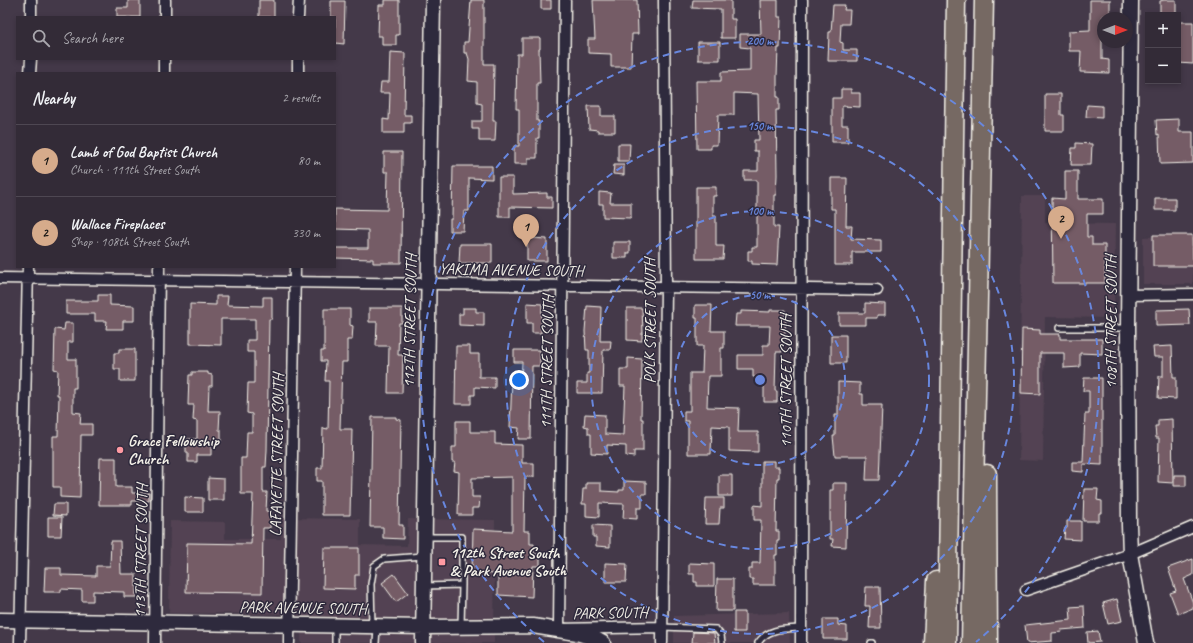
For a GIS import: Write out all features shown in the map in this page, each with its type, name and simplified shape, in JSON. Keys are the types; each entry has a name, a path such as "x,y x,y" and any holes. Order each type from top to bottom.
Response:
{"highway":[{"path":"947,643 951,263 956,0"},
{"path":"971,643 980,262 984,0"},
{"path":"980,262 986,410 988,643"},
{"path":"933,643 951,263"}],"street":[{"path":"31,0 31,16"},
{"path":"165,16 166,0"},
{"path":"298,16 299,0"},
{"name":"112TH STREET SOUTH","path":"423,643 433,0"},
{"name":"111TH STREET SOUTH","path":"559,629 564,286 565,0"},
{"name":"POLK STREET SOUTH","path":"662,643 666,288 664,0"},
{"name":"110TH STREET SOUTH","path":"801,643 802,0"},
{"name":"108TH STREET SOUTH","path":"1130,0 1128,295 1130,554 1146,643"},
{"path":"30,60 30,72"},
{"path":"164,60 164,72"},
{"path":"298,60 298,72"},
{"path":"20,643 28,268"},
{"name":"113TH STREET SOUTH","path":"155,643 159,268"},
{"name":"LAFAYETTE STREET SOUTH","path":"289,643 295,268"},
{"name":"YAKIMA AVENUE SOUTH","path":"0,278 877,290"},
{"path":"1128,295 1193,294"},
{"path":"1026,590 1130,554 1193,527"},
{"name":"PARK AVENUE SOUTH","path":"0,620 424,627 533,626 559,629 596,639 603,643"},
{"name":"PARK SOUTH","path":"559,629 662,627"}],"lane":[{"path":"1059,328 1128,328"},
{"path":"425,537 462,537 461,626"},
{"path":"376,643 371,584 374,566 384,559 424,556"},
{"path":"424,586 462,585"},
{"path":"334,625 335,643"},
{"path":"662,627 716,629 721,635 722,643"},
{"path":"758,643 767,632 779,629 801,628"}],"shaded area":[{"path":"1022,196 1045,196 1045,223 1115,224 1114,318 1045,317 1043,461 1019,460"},
{"path":"1193,236 1193,284 1143,284 1143,237"},
{"path":"282,518 360,519 360,545 407,546 408,519 495,520 494,643 301,643 301,614 169,613 170,521 225,522 225,539 281,539"},
{"path":"789,613 790,643 674,643 674,616"}],"building":[{"path":"128,0 140,0 140,16 117,16 117,8 128,8"},
{"path":"259,0 274,0 274,16 259,16"},
{"path":"385,0 399,0 399,35 396,35 396,45 382,45 382,36 378,36 379,5 385,5"},
{"path":"471,0 484,0 484,64 494,64 493,121 496,121 495,141 479,141 479,129 472,129 472,121 482,121 482,104 477,103 477,82 468,81 469,59 467,53 464,53 464,42 468,42"},
{"path":"541,0 551,0 551,9 541,9"},
{"path":"593,0 637,0 638,34 632,34 631,67 611,67 611,54 588,53 588,39 595,39"},
{"path":"693,0 731,0 731,19 735,19 735,38 721,38 721,9 692,8"},
{"path":"760,0 778,0 778,17 781,17 777,76 777,97 779,97 779,110 776,110 777,175 776,195 774,195 774,227 779,227 777,265 752,264 752,261 748,261 748,251 752,251 752,247 757,247 757,180 744,180 744,171 758,171 758,151 754,151 754,140 759,140 758,94 734,93 734,115 718,115 717,145 711,145 711,149 697,149 696,81 721,81 721,72 750,71 750,48 740,47 740,34 761,34"},
{"path":"1090,0 1110,0 1110,12 1097,12 1097,48 1102,48 1102,59 1109,60 1109,73 1080,72 1081,51 1069,51 1069,31 1090,30"},
{"path":"1176,0 1176,12 1160,12 1160,1"},
{"path":"331,1 345,1 344,44 336,43 336,16 331,16"},
{"path":"833,5 845,5 844,10 850,10 849,24 841,24 840,42 843,43 843,50 857,50 857,61 828,61 829,32 831,32"},
{"path":"1181,22 1193,22 1193,64 1181,63"},
{"path":"522,38 540,38 540,83 537,83 537,121 539,121 539,138 537,138 537,158 528,158 528,164 514,164 514,146 519,146 519,109 516,109 517,54 522,54"},
{"path":"698,42 720,42 720,60 698,60"},
{"path":"390,52 405,53 404,115 411,115 411,123 404,123 404,133 383,133 383,119 389,120 390,93 380,93 381,82 389,82"},
{"path":"841,89 851,89 851,93 860,93 860,107 842,106 842,125 848,125 848,142 832,142 832,98 841,98"},
{"path":"1045,94 1061,94 1061,115 1064,115 1064,131 1045,131"},
{"path":"1087,105 1102,106 1102,118 1086,117"},
{"path":"588,106 601,106 601,116 615,116 615,132 598,132 598,130 589,129"},
{"path":"1179,119 1179,132 1193,132 1193,163 1160,164 1159,134 1157,135 1156,120"},
{"path":"1076,143 1092,144 1091,165 1071,165 1072,148 1076,148"},
{"path":"618,144 630,144 629,161 618,161"},
{"path":"384,152 402,152 401,263 373,263 373,259 336,258 336,248 368,248 368,230 336,229 336,209 387,210 388,172 384,172"},
{"path":"614,165 624,165 624,175 613,174"},
{"path":"453,166 492,166 492,179 469,178 469,211 464,211 463,231 450,231 450,219 452,219"},
{"path":"1065,171 1078,171 1078,199 1103,199 1103,214 1087,214 1087,237 1092,237 1092,245 1105,245 1105,283 1053,283 1052,198 1065,199"},
{"path":"499,177 513,177 513,194 547,193 547,197 552,197 552,208 510,207 510,217 499,217"},
{"path":"831,178 847,178 846,226 852,226 851,239 881,240 881,252 852,252 852,265 835,265 835,209 831,209"},
{"path":"696,187 716,187 716,196 713,196 713,216 716,216 716,246 724,246 723,259 696,259"},
{"path":"599,192 611,193 610,203 631,203 631,218 603,217 603,204 599,204"},
{"path":"1155,198 1175,198 1175,210 1155,210"},
{"path":"1153,235 1192,235 1193,266 1153,266"},
{"path":"527,239 547,239 547,261 527,261"},
{"path":"613,242 630,242 630,253 627,253 627,258 613,258"},
{"path":"460,244 492,244 492,263 459,263"},
{"path":"98,295 110,295 110,305 134,306 134,321 123,321 123,329 106,329 107,321 95,321 95,314 66,314 66,301 98,301"},
{"path":"216,296 228,296 227,305 263,306 263,297 272,297 272,319 269,319 267,450 266,467 263,467 263,492 267,492 266,511 271,512 270,528 263,528 262,593 186,592 187,543 251,544 253,494 241,494 241,458 246,458 247,432 252,432 252,414 247,413 248,383 254,383 254,352 247,352 247,340 255,340 255,319 221,319 221,345 190,344 190,304 216,305"},
{"path":"527,303 542,304 541,333 532,333 532,323 527,323"},
{"path":"865,303 885,304 885,315 877,315 877,318 866,318 866,325 839,325 839,313 865,313"},
{"path":"695,305 712,305 711,331 724,331 724,348 721,348 721,376 708,376 707,407 739,408 738,432 758,432 758,452 729,451 729,427 712,426 711,454 688,454 688,421 684,421 684,411 690,411 690,373 702,373 703,346 697,346 697,318 695,318"},
{"path":"587,306 601,307 600,341 611,341 610,350 603,350 602,393 577,393 577,383 587,383 587,373 589,373 589,350 586,350 585,331"},
{"path":"369,308 402,308 402,323 399,323 398,355 403,355 402,393 388,393 389,346 376,346 377,322 369,322"},
{"path":"463,308 476,308 476,312 484,312 484,326 459,325 459,314 463,314"},
{"path":"627,308 642,308 642,341 627,340"},
{"path":"324,309 350,309 350,325 353,326 352,340 347,340 347,362 342,362 340,429 352,429 350,515 322,515 322,481 317,481 317,468 322,468 323,428 328,429 329,381 325,381 326,361 321,361 321,351 324,351"},
{"path":"1189,309 1190,325 1156,326 1156,310"},
{"path":"770,310 785,310 786,318 784,346 782,346 782,352 776,352 775,391 777,391 777,402 764,402 764,377 753,377 753,369 738,369 738,355 763,355 763,345 769,345 770,326 735,326 736,314 741,314 741,311 770,312"},
{"path":"65,323 73,323 73,342 68,342 68,359 76,359 76,388 73,388 73,412 81,413 80,424 92,424 92,435 81,435 80,498 60,497 60,487 53,487 53,436 58,436 59,395 57,395 58,370 54,369 55,329 64,330"},
{"path":"1022,329 1040,330 1040,334 1060,334 1060,339 1102,339 1102,354 1080,353 1080,367 1064,368 1064,353 1040,353 1040,394 1021,393"},
{"path":"831,335 846,335 846,363 831,363"},
{"path":"456,346 470,346 470,354 479,354 479,377 495,377 495,388 475,387 475,395 471,395 471,404 455,404"},
{"path":"1172,346 1173,377 1176,377 1176,399 1158,398 1159,376 1163,376 1163,357 1154,357 1153,347"},
{"path":"119,349 135,349 135,381 120,381 120,369 114,369 114,353 119,353"},
{"path":"514,350 540,350 540,366 532,366 531,439 518,439 519,428 510,427 512,380 521,380 522,362 514,362"},
{"path":"628,358 642,359 641,419 643,419 643,451 634,451 634,457 626,456 626,446 607,445 607,454 591,453 591,434 588,434 588,427 584,426 585,414 605,415 605,434 623,435 625,386 620,386 620,369 628,369"},
{"path":"192,372 208,372 208,374 212,375 212,386 209,386 208,411 220,411 219,430 221,430 221,441 211,440 211,455 197,455 197,462 188,462 188,453 186,453 186,439 197,439 197,421 193,420 194,405 188,405 189,375 192,375"},
{"path":"1084,378 1102,378 1102,465 1083,464 1083,472 1072,471 1072,462 1083,462 1085,414 1089,414 1089,391 1083,391"},
{"path":"838,382 860,383 860,394 863,394 863,405 882,405 879,480 866,480 867,456 835,456 833,436 835,436 835,415 838,415"},
{"path":"372,417 396,417 396,419 401,420 399,525 403,525 403,539 383,538 383,527 370,527"},
{"path":"1172,419 1173,483 1158,482 1159,438 1156,438 1155,426 1158,426 1158,420"},
{"path":"456,421 470,421 470,432 495,432 495,444 522,445 522,463 534,463 534,477 525,477 524,531 530,531 530,544 534,544 534,554 540,554 540,566 533,566 532,597 498,595 498,574 472,573 473,529 512,531 512,477 472,478 472,497 480,497 479,508 472,508 472,515 458,515 459,472 454,471 455,462 452,462 452,447 456,447"},
{"path":"100,458 116,458 116,487 132,487 132,493 149,493 149,501 132,501 132,505 99,505"},
{"path":"762,461 774,461 774,467 779,467 779,478 777,478 776,531 779,531 779,541 777,541 777,555 775,555 775,585 753,585 753,579 749,579 749,569 752,569 752,563 760,563 761,520 754,520 754,505 762,506"},
{"path":"719,475 732,475 732,496 719,496"},
{"path":"1174,475 1186,475 1186,486 1174,486"},
{"path":"208,478 224,479 224,500 208,500"},
{"path":"624,481 646,482 646,494 642,494 642,508 637,508 637,519 623,518 624,504 599,503 599,517 586,516 586,504 582,504 583,489 586,489 586,483 601,483 601,491 619,492 619,490 624,490"},
{"path":"833,483 847,483 846,547 832,546 833,539 830,539 830,490 833,490"},
{"path":"1084,489 1098,489 1097,500 1102,501 1102,513 1099,513 1099,521 1083,521"},
{"path":"185,497 203,498 203,512 185,512"},
{"path":"706,498 724,498 724,508 720,508 719,524 705,524"},
{"path":"54,504 66,504 66,516 53,515"},
{"path":"48,517 62,517 61,536 48,536"},
{"path":"1067,521 1081,521 1081,540 1064,539"},
{"path":"593,525 610,526 610,547 596,546 596,537 593,537"},
{"path":"111,541 120,541 121,574 136,574 136,597 124,597 124,592 93,591 93,601 82,601 82,590 61,589 61,592 44,592 45,568 61,568 61,575 96,576 96,566 110,566"},
{"path":"324,548 359,548 359,575 355,575 355,589 323,588"},
{"path":"1193,559 1193,575 1184,579 1193,603 1193,608 1178,614 1170,593 1176,591 1168,568"},
{"path":"605,563 627,564 626,582 605,582"},
{"path":"689,563 714,564 714,586 697,586 697,582 694,582 694,574 689,574"},
{"path":"394,574 408,593 396,602 382,583"},
{"path":"717,579 733,579 733,611 716,611"},
{"path":"866,587 880,587 881,628 869,628 870,606 865,606"},
{"path":"1117,599 1122,621 1108,624 1103,603"},
{"path":"1084,606 1085,628 1061,630 1062,632 1052,633 1052,641 1027,643 1025,625 1071,620 1070,607"},
{"path":"734,612 745,612 745,632 734,632"},
{"path":"823,619 838,619 838,625 847,626 847,639 823,639"},
{"path":"1098,631 1100,642 1088,643 1087,632"},
{"path":"693,632 714,633 715,643 692,643"}],"place":[{"name":"Wallace Fireplaces","path":"1061,239"},
{"name":"Lamb of God Baptist Church","path":"526,247"},
{"name":"Grace Fellowship Church","path":"120,450"},
{"name":"112th Street South & Park Avenue South","path":"442,562"}]}
